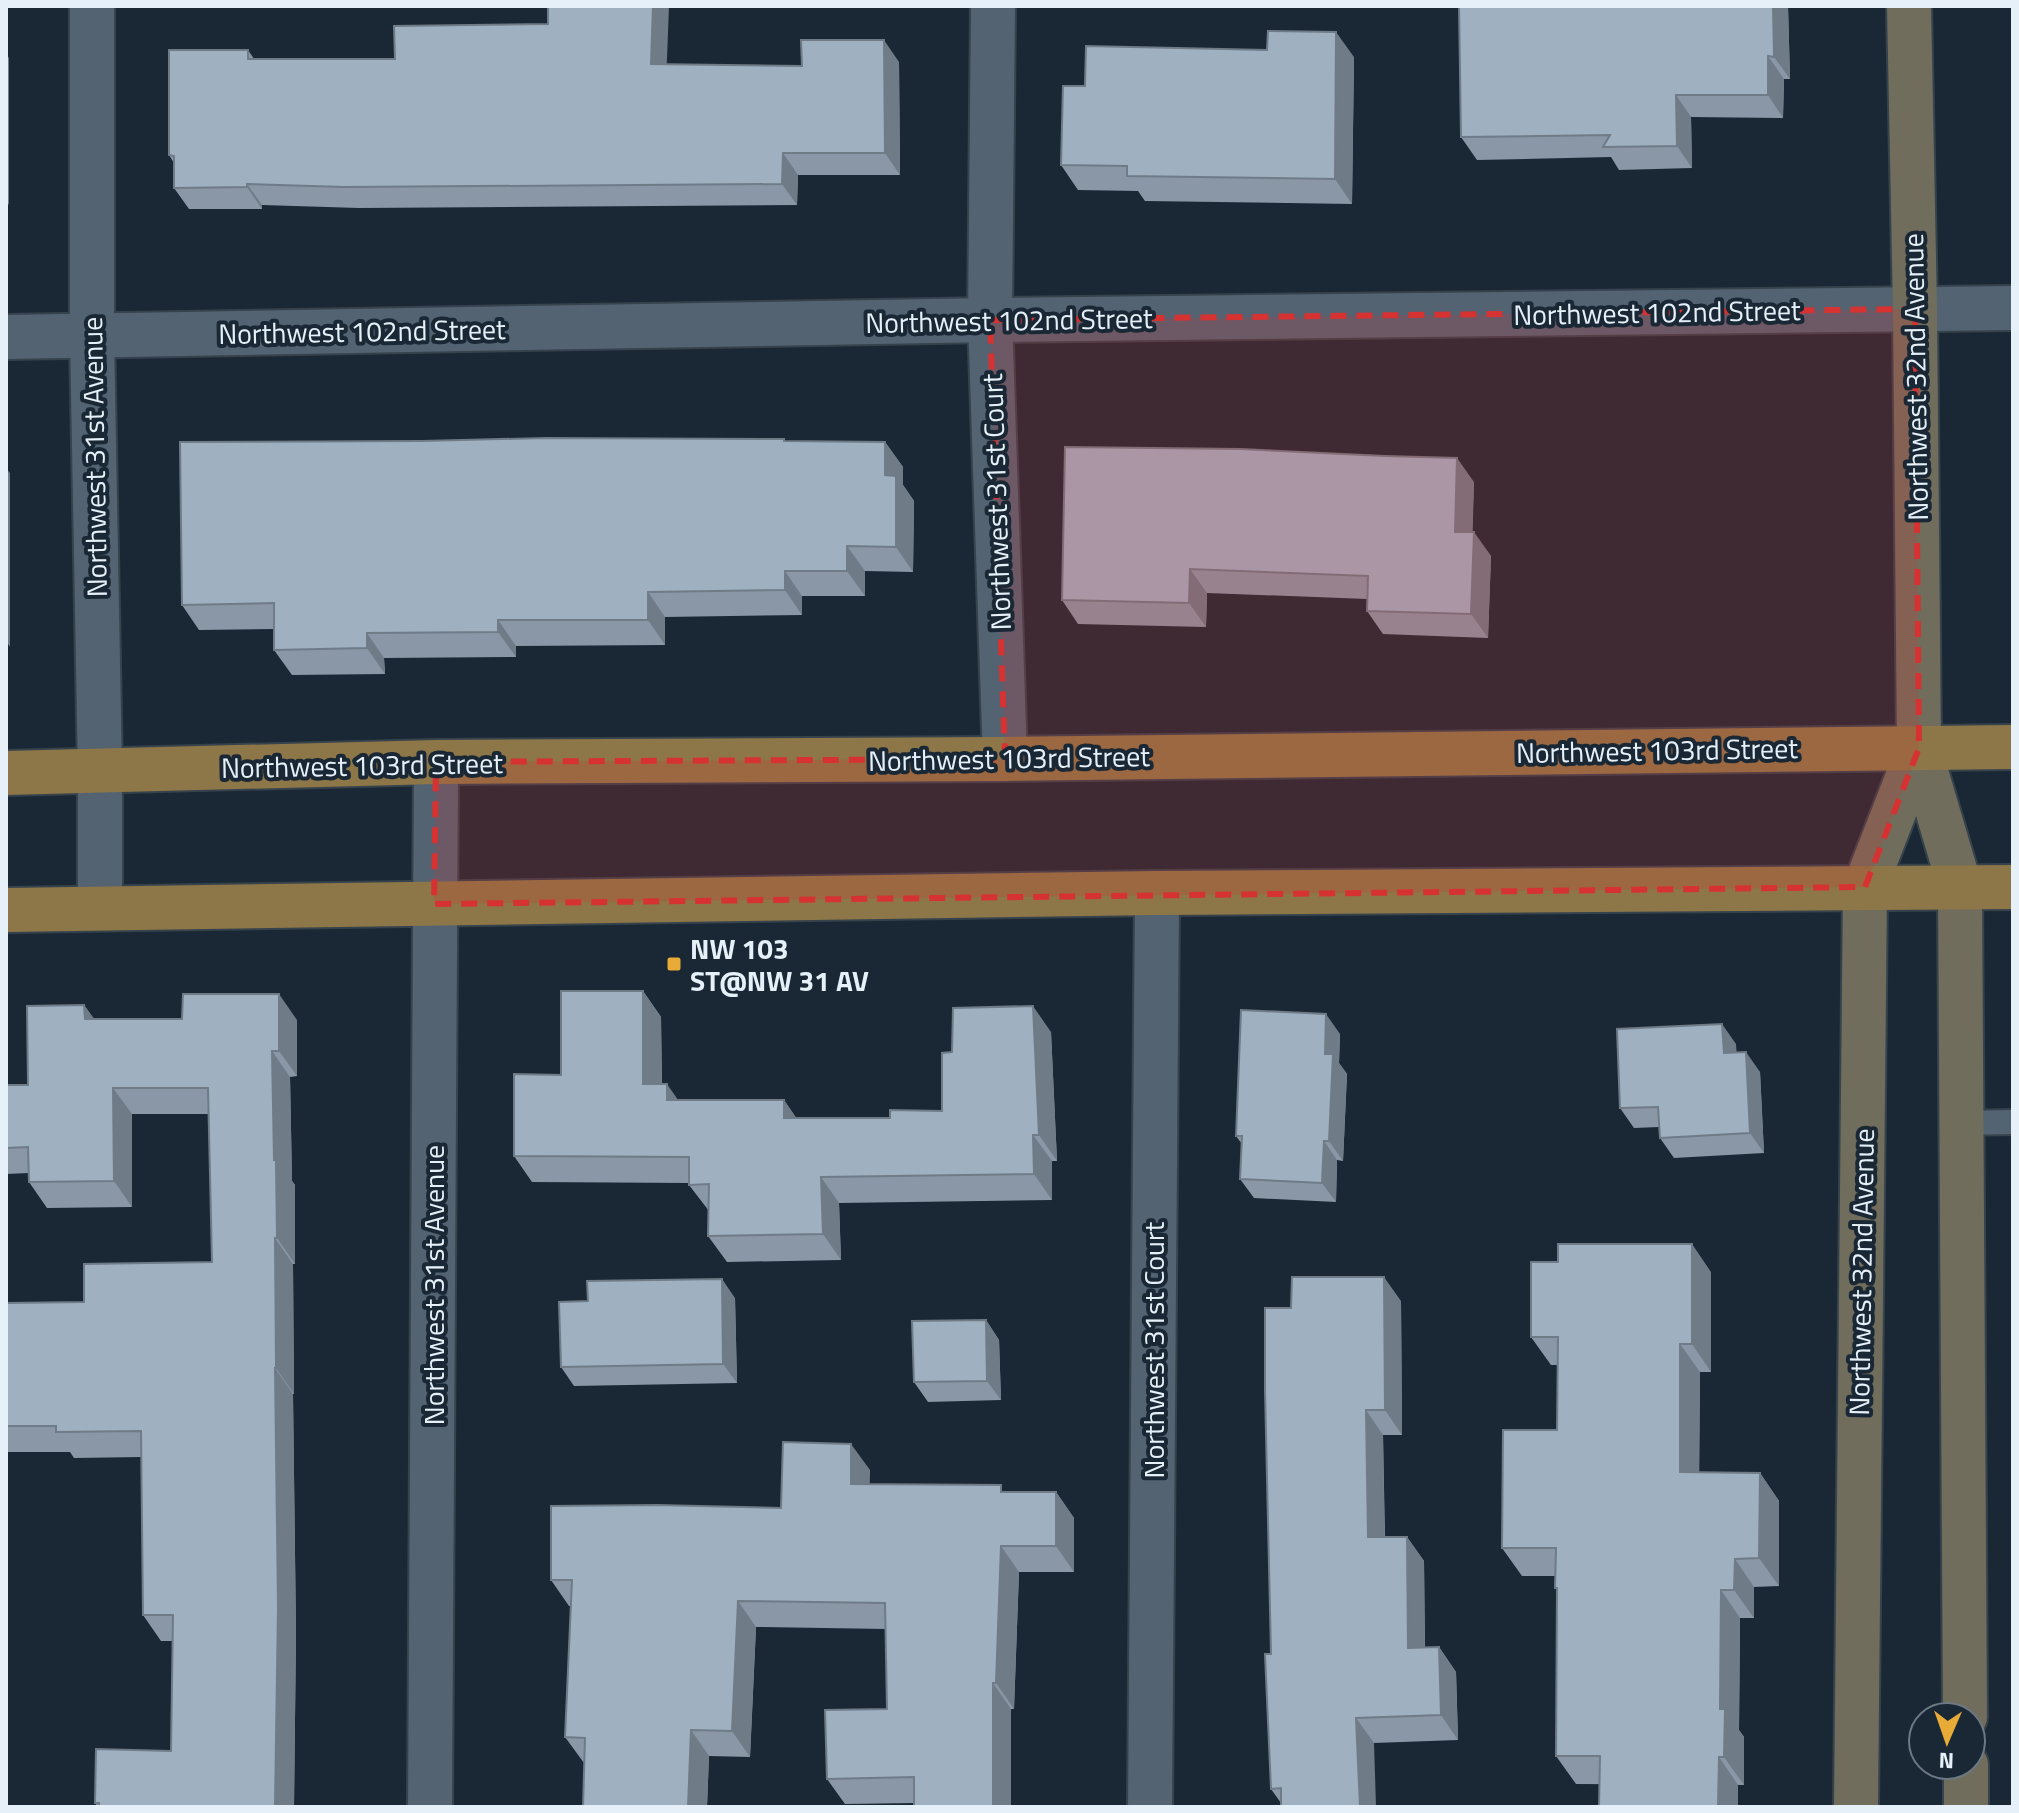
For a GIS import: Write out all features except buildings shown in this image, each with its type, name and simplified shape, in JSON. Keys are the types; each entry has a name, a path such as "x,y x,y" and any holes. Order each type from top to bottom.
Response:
{"main road":[{"name":"Northwest 32nd Avenue","path":"1909,6 1919,748 1960,887 1965,1701"},
{"name":"Northwest 103rd Street","path":"6,773 436,762 1005,759 2013,747"},
{"name":"Northwest 32nd Avenue","path":"1856,1807 1865,887 1919,748"},
{"path":"6,910 1157,893 2013,887"},
{"path":"1966,1781 1966,1807"}],"street":[{"name":"Northwest 31st Avenue","path":"92,6 92,336 100,908"},
{"name":"Northwest 31st Court","path":"993,6 990,320 1005,759"},
{"name":"Northwest 102nd Street","path":"6,337 990,320 2013,308"},
{"name":"Northwest 31st Avenue","path":"430,1807 436,762"},
{"name":"Northwest 31st Court","path":"1150,1807 1157,893"}],"lane":[{"path":"1962,1123 2013,1122"}],"highlighted area":[{"path":"1915,309 1919,748 1865,887 434,904 436,762 1005,759 990,320"}],"place":[{"name":"NW 103 ST@NW 31 AV","path":"674,964"}]}
